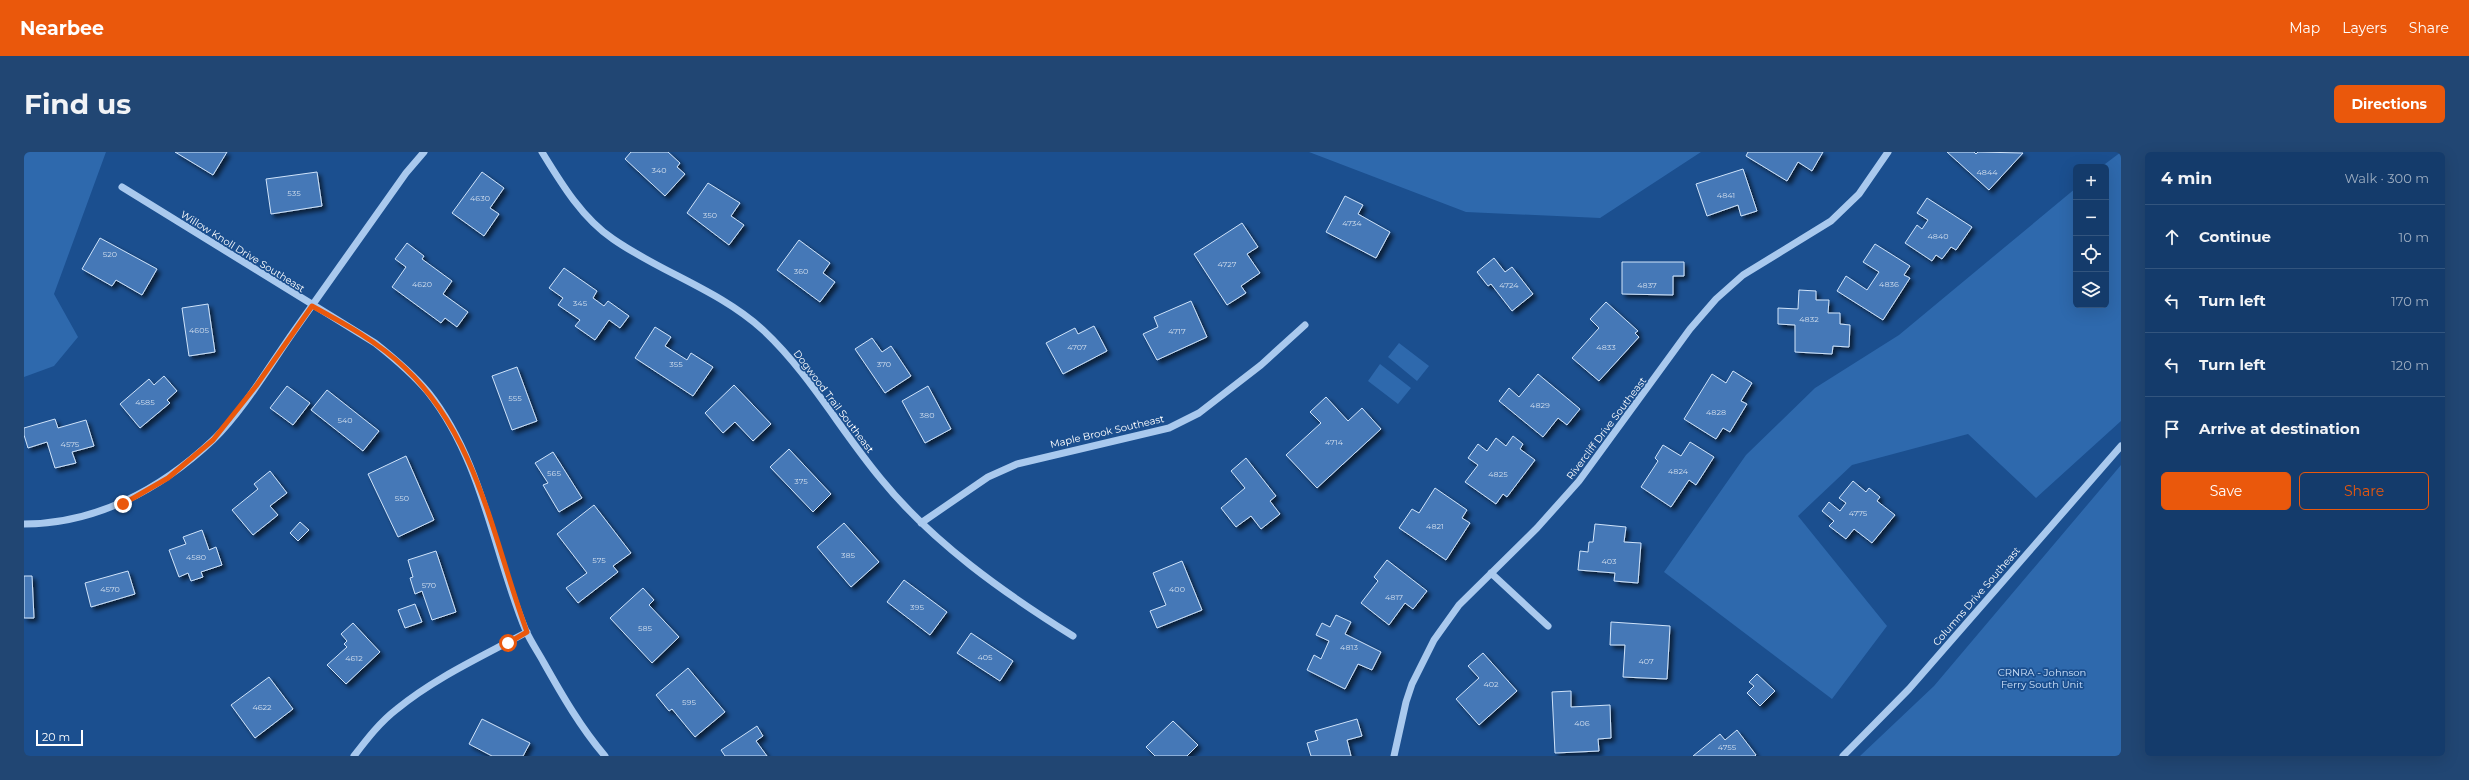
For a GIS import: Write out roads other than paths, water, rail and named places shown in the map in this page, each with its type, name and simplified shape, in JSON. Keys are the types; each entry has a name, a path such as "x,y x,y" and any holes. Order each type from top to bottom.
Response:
{"street":[{"path":"24,524 55,523 92,514 123,504 168,478 213,440 256,386 406,173 424,152"},
{"name":"Dogwood Trail Southeast","path":"542,152 584,213 612,239 725,301 763,330 796,363 881,480 921,523 970,564 1073,636"},
{"name":"Rivercliff Drive Southeast","path":"1394,756 1406,702 1423,659 1434,640 1459,605 1537,528 1579,481 1690,330 1716,299 1743,275 1832,221 1859,194 1888,152"},
{"name":"Willow Knoll Drive Southeast","path":"122,187 312,306 375,343 406,368 428,392 446,419 464,451 479,489 527,632 558,688 605,756"},
{"name":"Maple Brook Southeast","path":"921,523 988,477 1017,464 1169,428 1199,413 1267,360 1305,325"},
{"name":"Columns Drive Southeast","path":"1843,756 1909,689 2121,446"},
{"path":"1491,573 1548,626"},
{"path":"354,756 376,729 397,709 454,671 527,632"}],"park label":[{"name":"CRNRA - Johnson Ferry South Unit","path":"2042,678"}]}
